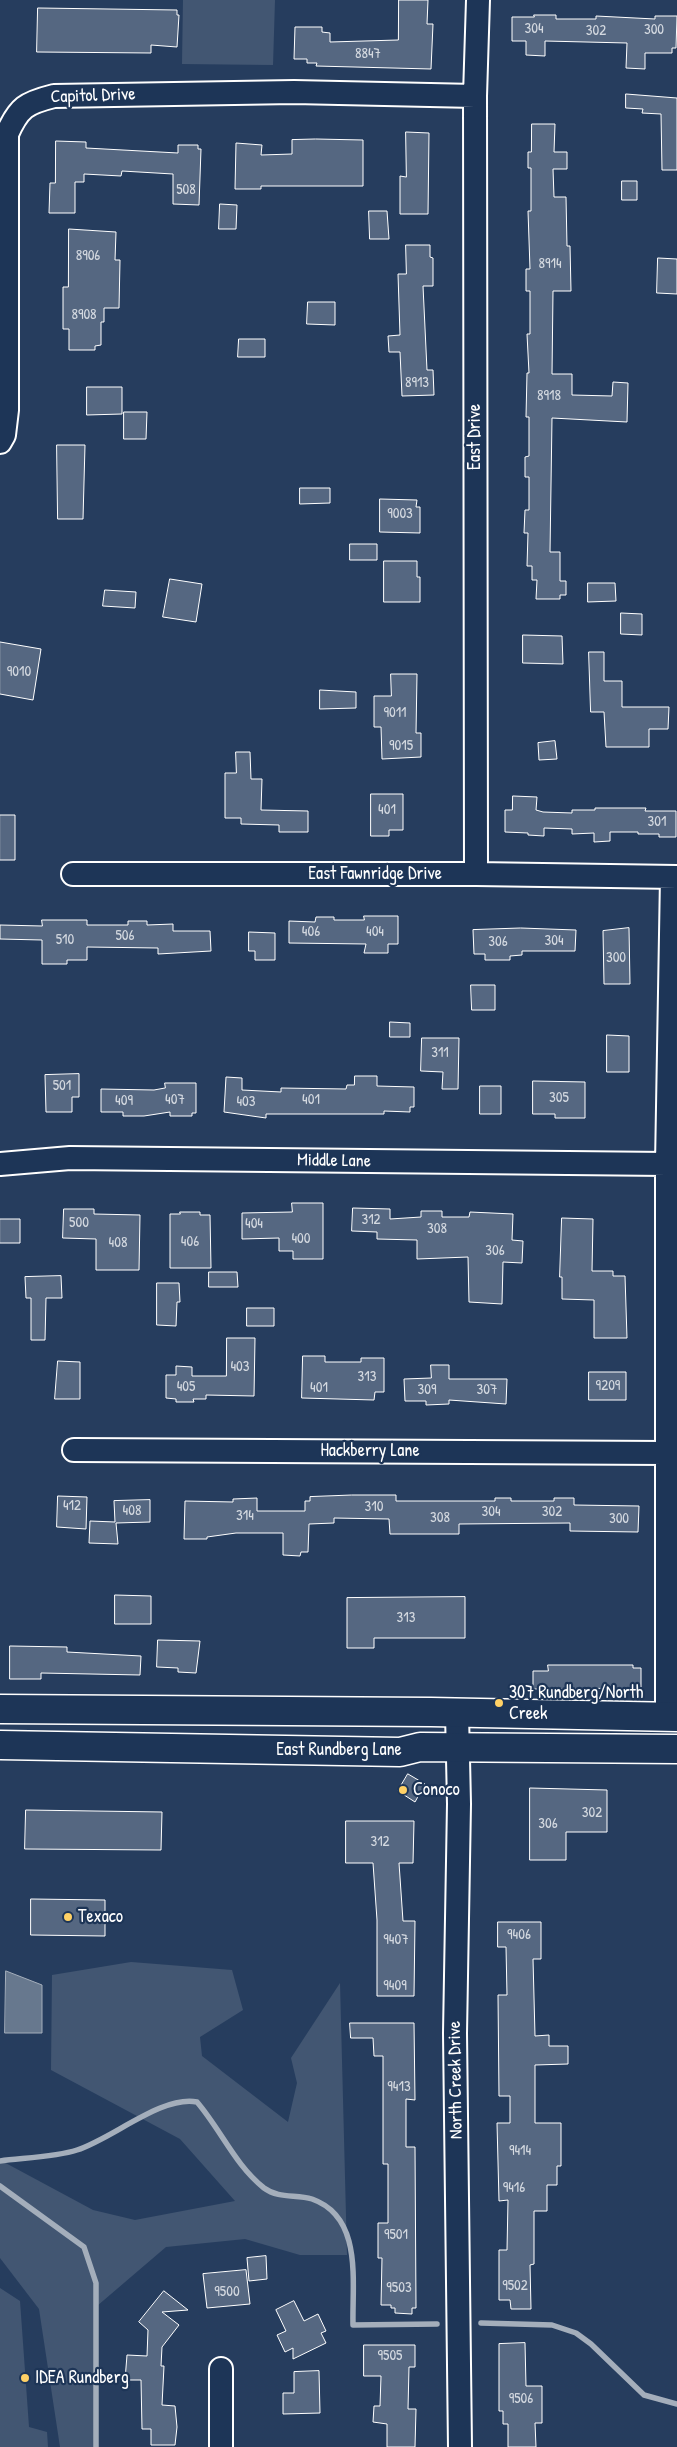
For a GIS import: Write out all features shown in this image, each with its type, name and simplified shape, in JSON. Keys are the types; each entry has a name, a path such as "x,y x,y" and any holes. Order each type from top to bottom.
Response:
{"main road":[{"path":"0,1709 672,1717"},
{"path":"194,1749 195,1710"},
{"name":"East Rundberg Lane","path":"0,1745 400,1752 420,1747 677,1749"}],"street":[{"name":"East Drive","path":"476,874 475,96 478,0"},
{"name":"Capitol Drive","path":"0,442 4,435 7,410 7,134 16,114 31,101 54,96 294,92 475,96"},
{"name":"East Fawnridge Drive","path":"73,874 476,874 674,877"},
{"path":"672,1717 666,1453 667,1164 674,877"},
{"name":"Middle Lane","path":"0,1164 70,1158 667,1164"},
{"name":"Hackberry Lane","path":"74,1450 666,1453"},
{"name":"North Creek Drive","path":"457,1713 459,1804 455,2033 460,2447"},
{"path":"221,2369 221,2447"}],"shaded area":[{"path":"183,0 275,0 273,65 182,64"},
{"path":"131,1962 232,1970 243,2010 200,2037 202,2056 288,2122 297,2083 291,2058 340,1983 347,2255 300,2255 245,2239 166,2247 97,2306 98,2447 60,2447 39,2309 0,2258 0,2160 93,2210 135,2220 235,2201 180,2139 51,2070 52,1975"},
{"path":"6,1971 42,1985 42,2033 5,2033"},
{"path":"0,2288 20,2301 29,2427 47,2432 48,2447 0,2447"}],"building":[{"path":"399,0 428,0 427,24 433,24 431,69 316,66 317,63 307,63 307,59 294,59 295,27 322,27 322,32 330,33 330,42 398,40"},
{"path":"38,8 177,10 177,15 179,15 177,47 151,45 151,53 37,52"},
{"path":"534,15 556,15 556,19 596,19 596,16 655,19 655,16 677,16 676,48 672,48 672,53 645,53 645,69 626,68 627,43 545,41 545,56 526,55 526,41 512,41 512,17 534,17"},
{"path":"626,94 677,98 677,170 662,170 661,114 642,113 643,109 626,108"},
{"path":"532,124 555,124 554,152 567,152 567,169 553,169 554,197 566,197 567,246 570,246 571,291 553,291 552,374 572,374 572,395 612,396 613,382 628,383 627,422 552,418 550,552 560,552 560,581 566,581 566,595 560,595 560,599 536,599 537,580 532,580 532,566 527,566 528,533 524,533 525,510 529,510 529,477 525,477 525,457 529,456 529,417 526,417 527,373 529,373 527,334 530,334 530,291 526,291 526,269 530,269 528,211 531,211 531,168 528,168 528,152 531,152"},
{"path":"406,132 429,133 428,214 400,214 400,176 406,177"},
{"path":"292,140 363,140 363,186 261,186 261,189 235,189 236,143 262,145 261,155 292,154"},
{"path":"56,141 86,142 86,148 178,153 178,145 198,145 198,149 201,149 199,205 173,204 173,174 122,171 121,176 84,174 84,182 75,182 75,213 49,213 50,183 55,183"},
{"path":"622,181 637,181 637,200 622,200"},
{"path":"220,204 237,205 236,229 219,229"},
{"path":"369,211 387,211 389,239 370,239"},
{"path":"69,229 116,232 115,260 120,260 119,308 104,308 104,322 101,322 101,345 95,346 95,350 69,350 69,329 63,329 63,287 68,287"},
{"path":"406,245 430,245 430,257 433,258 433,286 423,286 427,370 433,370 434,395 402,396 400,352 389,352 388,336 400,335 398,274 406,274"},
{"path":"658,258 677,259 677,294 657,293"},
{"path":"308,302 335,302 335,325 307,324"},
{"path":"239,339 265,339 265,357 238,357"},
{"path":"87,387 122,387 122,414 87,415"},
{"path":"124,412 147,412 146,439 124,439"},
{"path":"57,445 85,445 83,519 58,519"},
{"path":"300,488 330,488 330,503 300,504"},
{"path":"380,499 417,500 416,507 420,507 420,533 380,532"},
{"path":"350,544 377,544 377,560 350,560"},
{"path":"384,561 417,561 417,577 420,577 420,602 384,602"},
{"path":"170,579 202,584 196,622 163,617"},
{"path":"588,583 615,583 616,601 588,602"},
{"path":"105,590 136,592 135,608 103,606"},
{"path":"621,613 642,614 642,635 621,634"},
{"path":"523,635 562,636 563,664 523,663"},
{"path":"0,642 41,649 33,700 0,694"},
{"path":"589,652 604,652 604,681 622,681 622,707 669,707 668,729 649,729 649,747 606,747 604,712 591,712"},
{"path":"391,674 417,674 416,733 421,733 421,757 382,759 381,727 374,727 374,696 391,696"},
{"path":"320,690 356,692 356,708 320,709"},
{"path":"555,741 557,759 539,760 538,743"},
{"path":"236,752 250,752 251,779 262,779 261,810 308,811 308,832 279,832 279,825 241,824 241,818 225,818 225,773 236,773"},
{"path":"371,794 403,794 403,830 389,830 389,836 371,836"},
{"path":"513,796 537,797 536,810 543,812 572,813 572,810 595,810 595,808 646,808 645,811 676,811 676,837 659,837 659,834 638,834 638,832 610,832 610,841 594,842 594,833 572,834 572,829 544,828 544,836 505,832 505,810 512,810"},
{"path":"0,815 15,815 15,860 0,860"},
{"path":"364,916 398,916 398,944 388,944 388,953 364,953 366,944 289,943 289,921 315,922 316,917 334,917 334,920 364,920"},
{"path":"42,920 87,920 87,925 128,925 128,921 147,921 147,925 173,924 173,931 210,931 211,951 158,954 158,948 87,947 87,960 67,960 67,964 42,964 42,940 0,939 0,925 42,926"},
{"path":"521,928 576,930 575,951 522,951 522,955 510,956 510,960 485,960 485,954 474,954 473,930"},
{"path":"629,928 630,984 604,984 603,931"},
{"path":"249,932 275,933 275,960 255,960 255,951 249,951"},
{"path":"471,985 495,985 495,1010 472,1010"},
{"path":"390,1022 410,1023 410,1037 390,1037"},
{"path":"607,1035 629,1036 629,1072 607,1072"},
{"path":"422,1038 459,1038 458,1089 442,1089 443,1072 421,1071"},
{"path":"79,1074 79,1097 72,1097 72,1112 46,1112 45,1075"},
{"path":"355,1076 377,1076 377,1086 414,1087 414,1107 410,1107 410,1112 384,1111 384,1114 266,1114 266,1118 224,1112 226,1077 242,1078 242,1090 281,1092 281,1088 346,1089 347,1085 354,1085"},
{"path":"533,1081 585,1082 585,1118 555,1118 555,1114 533,1114"},
{"path":"165,1083 196,1083 196,1113 192,1113 192,1116 170,1116 170,1112 144,1116 123,1116 123,1112 101,1112 101,1089 154,1090 165,1088"},
{"path":"480,1086 501,1086 501,1114 480,1114"},
{"path":"292,1203 323,1203 323,1259 293,1259 293,1251 279,1251 279,1238 242,1239 242,1213 292,1212"},
{"path":"353,1208 390,1209 390,1219 421,1217 421,1211 442,1211 442,1217 469,1217 470,1212 513,1214 512,1240 523,1241 522,1263 503,1262 502,1304 469,1302 468,1257 417,1259 417,1240 377,1239 377,1232 352,1231"},
{"path":"64,1209 94,1209 94,1214 140,1215 139,1270 96,1270 96,1239 63,1238"},
{"path":"180,1212 200,1212 200,1215 210,1215 211,1268 170,1268 170,1214 180,1214"},
{"path":"562,1218 593,1219 592,1271 613,1271 613,1276 625,1276 627,1338 594,1338 594,1300 562,1299 562,1277 560,1277"},
{"path":"0,1219 20,1219 20,1243 0,1243"},
{"path":"209,1272 237,1272 238,1287 209,1287"},
{"path":"61,1276 62,1298 46,1298 45,1340 31,1340 31,1298 26,1298 25,1277"},
{"path":"157,1283 179,1283 180,1302 177,1302 176,1326 157,1325"},
{"path":"247,1308 274,1308 274,1326 247,1326"},
{"path":"227,1338 255,1338 254,1396 206,1395 206,1399 193,1399 194,1402 176,1402 176,1399 166,1398 166,1375 176,1375 176,1366 192,1367 192,1376 226,1376"},
{"path":"303,1356 325,1356 325,1362 361,1362 361,1358 384,1358 384,1392 375,1392 374,1400 302,1398"},
{"path":"58,1361 80,1362 80,1399 55,1399"},
{"path":"431,1365 449,1365 449,1379 507,1379 506,1404 449,1400 449,1404 426,1405 426,1401 405,1401 404,1379 431,1378"},
{"path":"589,1372 626,1372 626,1400 589,1400"},
{"path":"396,1495 396,1501 495,1501 495,1498 511,1498 511,1501 554,1501 554,1498 574,1498 574,1505 639,1506 638,1532 570,1531 570,1523 459,1524 459,1534 390,1534 389,1519 334,1518 334,1523 309,1524 308,1552 301,1552 300,1556 283,1555 283,1533 236,1533 207,1537 207,1539 184,1539 185,1501 233,1502 233,1499 257,1498 257,1511 305,1511 305,1501 310,1501 310,1497"},
{"path":"58,1496 87,1497 86,1529 57,1527"},
{"path":"150,1500 150,1522 116,1523 118,1544 89,1543 90,1521 115,1522 114,1501"},
{"path":"115,1595 151,1596 151,1624 115,1624"},
{"path":"465,1597 465,1638 374,1638 374,1648 347,1648 347,1598"},
{"path":"158,1640 200,1641 196,1673 178,1672 178,1668 157,1667"},
{"path":"10,1646 67,1647 67,1652 141,1656 140,1675 41,1673 41,1679 10,1679"},
{"path":"548,1665 633,1665 633,1668 641,1668 641,1688 533,1689 533,1671 548,1671"},
{"path":"408,1774 425,1784 415,1802 398,1791"},
{"path":"530,1788 607,1790 607,1832 566,1832 566,1860 530,1860"},
{"path":"26,1810 162,1812 161,1850 25,1849"},
{"path":"346,1821 414,1821 413,1863 399,1863 403,1921 415,1921 414,1996 377,1996 377,1920 373,1863 346,1863"},
{"name":"Texaco","path":"31,1899 105,1900 105,1936 31,1935"},
{"path":"498,1922 541,1922 541,1959 533,1959 535,2036 549,2035 549,2046 568,2046 568,2064 535,2065 535,2123 561,2123 561,2166 557,2166 557,2185 547,2185 547,2211 534,2211 534,2264 530,2265 531,2309 511,2309 510,2300 499,2300 499,2250 507,2250 508,2200 499,2201 497,2123 510,2123 510,2096 499,2096 498,1995 507,1995 506,1947 498,1947"},
{"path":"350,2023 414,2023 415,2100 406,2099 406,2147 415,2147 416,2308 412,2308 412,2314 395,2313 395,2308 391,2308 391,2305 381,2305 382,2258 378,2258 378,2223 388,2223 388,2164 383,2164 383,2056 374,2056 373,2038 351,2038"},
{"path":"266,2256 267,2279 249,2281 247,2258"},
{"path":"246,2270 250,2304 207,2308 203,2274"},
{"path":"164,2291 188,2310 162,2312 179,2325 162,2347 161,2366 164,2366 162,2405 175,2406 177,2427 175,2445 151,2445 151,2429 142,2429 141,2380 125,2380 127,2355 147,2356 148,2330 139,2322"},
{"path":"294,2301 304,2321 318,2314 326,2331 321,2333 326,2343 293,2359 293,2348 285,2352 277,2335 286,2331 276,2310"},
{"path":"525,2343 526,2386 542,2386 542,2423 535,2423 536,2447 508,2447 508,2424 503,2424 503,2411 499,2411 499,2344"},
{"path":"364,2345 415,2345 415,2367 409,2367 408,2409 416,2409 415,2447 387,2447 387,2424 373,2422 374,2406 380,2406 381,2376 364,2376"},
{"path":"319,2371 320,2413 283,2414 283,2393 294,2393 294,2372"}],"waterway":[{"path":"0,2161 49,2156 77,2150 106,2137 153,2111 168,2105 197,2102 236,2158 264,2188 276,2194 312,2199 328,2208 340,2220 347,2235 351,2252 353,2325 437,2324"},
{"path":"0,2186 84,2247 96,2283 96,2447"},
{"path":"481,2323 552,2325 576,2333 591,2344 644,2395 677,2404"}],"place":[{"name":"307 Rundberg/North Creek","path":"499,1703"},
{"name":"Conoco","path":"403,1790"},
{"name":"Texaco","path":"68,1917"},
{"name":"IDEA Rundberg","path":"25,2378"}]}
